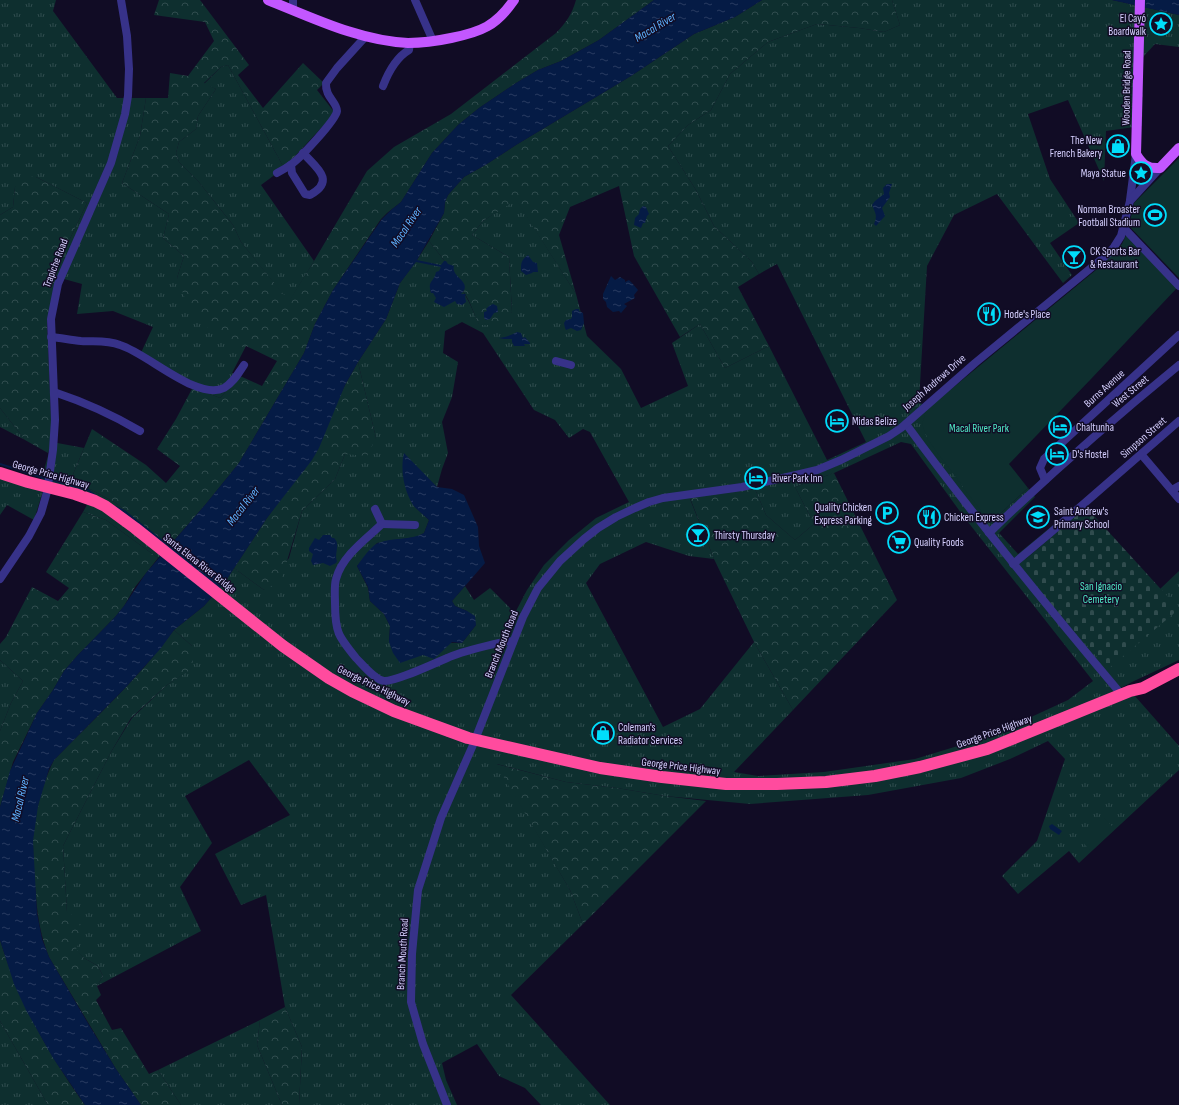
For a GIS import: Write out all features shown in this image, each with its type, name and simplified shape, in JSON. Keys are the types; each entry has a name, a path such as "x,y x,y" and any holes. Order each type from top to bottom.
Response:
{"highway":[{"name":"George Price Highway","path":"0,473 96,501 135,528"},
{"name":"Santa Elena River Bridge","path":"135,528 249,618"},
{"name":"George Price Highway","path":"249,618 283,646 329,678 394,711 449,732 475,740 600,768 668,778 726,784 826,782 900,772 927,766 1005,742 1126,692"},
{"path":"1126,692 1141,682 1179,662"},
{"path":"1126,692 1143,688 1179,669"}],"main road":[{"path":"268,0 293,5 339,28 394,42 410,43 434,41 470,34 488,27 501,17 514,0"},
{"name":"Wooden Bridge Road","path":"1136,154 1140,0"},
{"name":"Joseph Andrews Drive","path":"1160,168 1179,148"},
{"path":"1136,154 1145,166 1149,168 1160,168"}],"street":[{"name":"Trapiche Road","path":"0,579 21,549 35,525 44,504 55,436 51,319 58,284 110,163 125,114 128,96 129,69 127,36 121,0"},
{"path":"415,0 434,41"},
{"path":"277,173 291,165 328,126 337,112 326,93 326,83 337,68 366,36"},
{"path":"383,86 389,73 409,50 410,43"},
{"path":"291,165 292,173 305,194 310,195 321,188 323,181 322,174 303,153"},
{"path":"1130,201 1136,154"},
{"name":"Joseph Andrews Drive","path":"1126,692 1013,564 906,424 975,363 1103,258 1118,241 1130,201 1160,168"},
{"path":"1123,227 1179,286"},
{"name":"Burns Avenue","path":"1045,480 1040,468 1044,459 1179,335"},
{"path":"51,337 83,341 98,340 122,345 138,353 166,371 201,389 208,391 216,391 228,385 244,365"},
{"path":"556,361 571,365"},
{"name":"West Street","path":"989,532 1120,413 1179,365"},
{"path":"54,392 119,419 140,432"},
{"name":"Simpson Street","path":"1013,564 1179,421"},
{"name":"Branch Mouth Road","path":"447,1105 423,1044 411,1002 412,954 418,890 440,818 475,740 513,642 530,603 550,573 584,539 616,517 649,502 663,498 742,487 817,470 856,454 889,436 906,424"},
{"path":"1141,454 1175,488 1179,499"},
{"path":"375,509 382,524"},
{"path":"415,525 382,524 353,552 344,563 335,580 335,620 338,632 346,645 364,667 383,681 395,679 454,655 508,641 513,642"}],"green space":[{"path":"0,0 56,0 53,11 117,98 146,98 140,136 122,183 169,214 163,238 184,256 177,278 246,346 232,373 240,376 220,398 193,387 139,357 153,327 113,311 77,314 82,284 57,277 57,266 87,203 36,177 15,187 13,207 0,215"},
{"path":"159,0 200,0 249,65 238,75 263,108 303,63 324,83 317,90 335,113 284,168 228,65 221,67 204,83 216,89 198,116 196,129 179,142 176,153 179,162 198,181 233,225 241,242 289,301 367,171 394,147 451,114 556,33 563,26 573,10 576,0 654,0 599,40 561,61 538,70 479,108 458,125 432,153 401,202 381,219 333,290 315,324 304,353 239,463 169,546 116,503 90,489 69,484 92,429 146,465 166,483 180,466 157,449 176,419 193,387 220,398 240,376 262,386 277,361 246,346 234,348 202,323 188,306 177,278 184,256 163,238 169,214 122,183 140,136 146,98 168,98 170,73 188,76 214,41 205,22 154,15"},
{"path":"762,0 892,0 900,25 884,32 817,24 768,42 730,74 711,110 688,125 668,146 696,190 714,226 752,262 759,274 738,287 769,346 725,368 700,324 680,337 634,256 619,186 570,207 559,235 576,294 516,200 483,221 472,235 509,257 512,312 493,325 479,325 469,301 450,268 429,241 444,213 445,202 448,195 464,177 631,76 694,34 735,17"},
{"path":"892,0 1112,0 1179,15 1179,47 1155,44 1143,57 1142,126 1106,131 1104,181 1068,100 1028,114 1050,179 1079,223 1050,243 1072,275 1063,283 997,194 954,215 927,266 919,401 927,409 990,523 1028,488 1035,497 999,533 1018,554 1081,502 1086,507 1026,559 1178,609 1160,589 1179,571 1179,660 1109,694 1111,705 1134,695 1179,746 1179,770 1079,863 1069,851 1018,894 1002,876 1037,841 1065,759 1048,741 1010,759 961,778 868,795 750,804 665,796 617,788 566,782 497,764 570,890 583,924 511,995 610,1105 541,1105 525,1088 499,1076 477,1044 442,1063 446,1080 457,1105 299,1105 302,1047 285,1007 266,895 241,905 215,854 290,815 249,760 185,796 212,843 180,887 201,931 97,986 103,976 98,966 84,958 75,949 67,912 63,846 111,752 132,718 167,685 192,668 192,646 174,630 204,606 225,582 234,568 264,590 289,558 302,511 335,479 345,454 376,438 358,362 386,319 400,283 429,241 450,268 469,302 479,324 512,312 509,257 472,235 483,221 516,199 576,294 587,336 621,369 641,408 688,386 672,343 700,324 725,368 769,346 827,460 866,442 777,264 759,274 752,262 714,226 696,190 668,146 688,125 711,110 730,74 768,42 817,24 884,32 900,25","holes":["462,322 483,333 534,410 555,420 569,438 583,429 590,432 629,502 596,518 569,540 544,565 527,590 515,613 490,588 474,600 465,586 452,601 455,606 467,611 476,625 462,643 389,642 390,626 384,614 370,601 368,588 357,566 377,543 416,537 424,533 429,520 414,506 407,491 424,475 437,487 448,453 442,422 452,397 458,362 443,353 445,331","901,442 911,444 964,517 1093,681 1068,700 984,738 915,759 824,772 758,776 734,772 793,710 754,642 700,709 663,727 586,583 600,564 646,542 689,556 714,559 690,499 755,489 766,515 795,540 814,524 795,487 834,473"]},
{"path":"228,65 284,168 261,185 314,261 289,302 241,242 233,225 198,181 179,162 176,153 179,142 196,129 198,116 216,89 204,84 221,67"},
{"name":"Norman Broaster Football Stadium","path":"1179,158 1179,278 1129,226 1134,203"},
{"path":"23,176 36,177 87,203 57,266 57,277 47,321 52,442 48,453 25,440 0,408 0,215 13,207 15,187"},
{"name":"Macal River Park","path":"1127,233 1177,288 1009,464 1028,488 990,523 928,440 922,424 927,409 1102,265 1122,244"},
{"path":"358,362 376,438 367,456 345,454 335,479 302,511 281,581 264,590 234,568 267,518 291,485 305,469 345,385"},
{"path":"0,408 25,440 0,427"},
{"path":"52,442 84,448 69,484 90,489 116,503 169,546 158,558 106,520 83,512 88,503 137,524 41,480"},
{"path":"834,473 897,600 793,710 754,642 714,559 690,498 755,489 766,515 795,540 814,524 795,487"},
{"path":"0,478 43,491 34,520 7,505 0,515"},
{"name":"San Ignacio Cemetery","path":"1086,507 1179,609 1108,669 1027,576 1026,559"},
{"path":"83,512 106,520 158,558 135,587 124,606 115,617 64,671 37,713 13,762 0,807 0,731 11,703 23,681 0,660 0,644 6,637 32,587 58,601 69,588 46,572"},
{"path":"174,630 192,646 193,668 167,685 131,718 111,752 63,846 67,912 74,916 84,932 76,949 84,958 98,966 103,976 97,986 101,995 96,1000 112,1030 121,1028 149,1074 158,1070 181,1105 141,1105 116,1069 49,957 43,939 38,913 33,832 39,800 54,760 146,665"},
{"path":"0,660 23,681 11,703 0,731"},
{"path":"496,764 566,782 706,801 583,924 570,890"},
{"path":"1104,818 1114,828 1090,850 1080,839"},
{"path":"0,940 25,1006 47,1047 85,1105 48,1105 0,1021"},
{"path":"285,1007 302,1047 299,1105 282,1105 257,1045 260,1020"},
{"path":"260,1020 257,1045 282,1105 181,1105 158,1070"},
{"path":"0,1021 48,1105 0,1105"}],"water":[{"name":"Macal River","path":"654,0 762,0 735,17 694,34 631,76 464,177 448,195 445,202 444,213 417,260 441,265 444,261 446,261 448,264 454,266 455,273 465,286 461,294 466,294 466,302 462,305 457,304 455,301 444,307 434,302 436,298 433,293 431,293 430,284 436,272 439,271 441,267 416,262 400,283 386,319 345,385 319,448 312,460 267,518 225,582 204,606 174,630 161,648 127,686 54,760 49,769 38,806 33,841 37,913 42,939 49,957 89,1025 116,1069 141,1105 85,1105 53,1058 26,1010 14,984 0,940 0,807 10,771 37,713 64,671 115,617 146,573 239,463 304,353 315,324 333,290 382,219 401,202 432,153 458,125 479,108 538,70 561,61 599,40"},
{"path":"1112,0 1179,0 1179,15"},
{"path":"887,184 892,184 889,193 890,197 882,208 885,216 876,226 874,224 876,214 872,205 884,194 883,188"},
{"path":"643,206 646,207 649,214 641,228 634,225 635,218"},
{"path":"528,255 533,262 537,263 538,272 533,272 526,275 521,271 521,266 524,258"},
{"path":"611,276 615,280 620,277 625,280 625,282 629,280 638,290 634,295 635,298 624,304 627,306 621,313 619,311 613,312 607,307 606,302 603,299 603,294"},
{"path":"493,304 497,306 498,312 494,313 490,319 486,320 484,318 484,312 487,311 486,309"},
{"path":"579,309 579,311 583,313 584,323 581,330 577,331 571,328 566,330 564,323 566,320 571,319 572,311"},
{"path":"517,332 521,333 523,338 525,337 530,344 524,344 525,346 514,346 512,339 499,338 508,336"},
{"path":"404,453 437,487 452,489 464,495 478,527 479,546 485,563 452,601 455,606 475,616 476,625 462,643 452,642 434,659 423,655 400,663 393,653 389,642 390,626 384,614 370,601 368,587 357,566 364,556 378,543 413,537 424,533 429,520 416,509 407,493 402,466"},
{"path":"323,535 330,535 336,540 337,543 337,561 330,566 323,563 313,565 311,561 313,554 309,551 309,548 315,538 319,540"},
{"path":"1052,824 1062,831 1059,835 1050,829 1049,826"}],"waterway":[{"path":"0,464 47,479"},
{"path":"52,480 88,490 96,496"},
{"path":"116,507 124,511 170,547"}],"place":[{"name":"El Cayó Boardwalk","path":"1161,24"},
{"name":"The New French Bakery","path":"1118,146"},
{"name":"Maya Statue","path":"1141,173"},
{"name":"Norman Broaster Football Stadium","path":"1155,215"},
{"name":"CK Sports Bar & Restaurant","path":"1074,257"},
{"name":"Hode's Place","path":"989,314"},
{"name":"Midas Belize","path":"837,421"},
{"name":"Chaltunha","path":"1060,427"},
{"name":"D's Hostel","path":"1057,454"},
{"name":"River Park Inn","path":"756,478"},
{"name":"Quality Chicken Express Parking","path":"887,513"},
{"name":"Chicken Express","path":"929,517"},
{"name":"Saint Andrew's Primary School","path":"1038,517"},
{"name":"Thirsty Thursday","path":"698,535"},
{"name":"Quality Foods","path":"899,542"},
{"name":"Coleman's Radiator Services","path":"603,733"}]}
